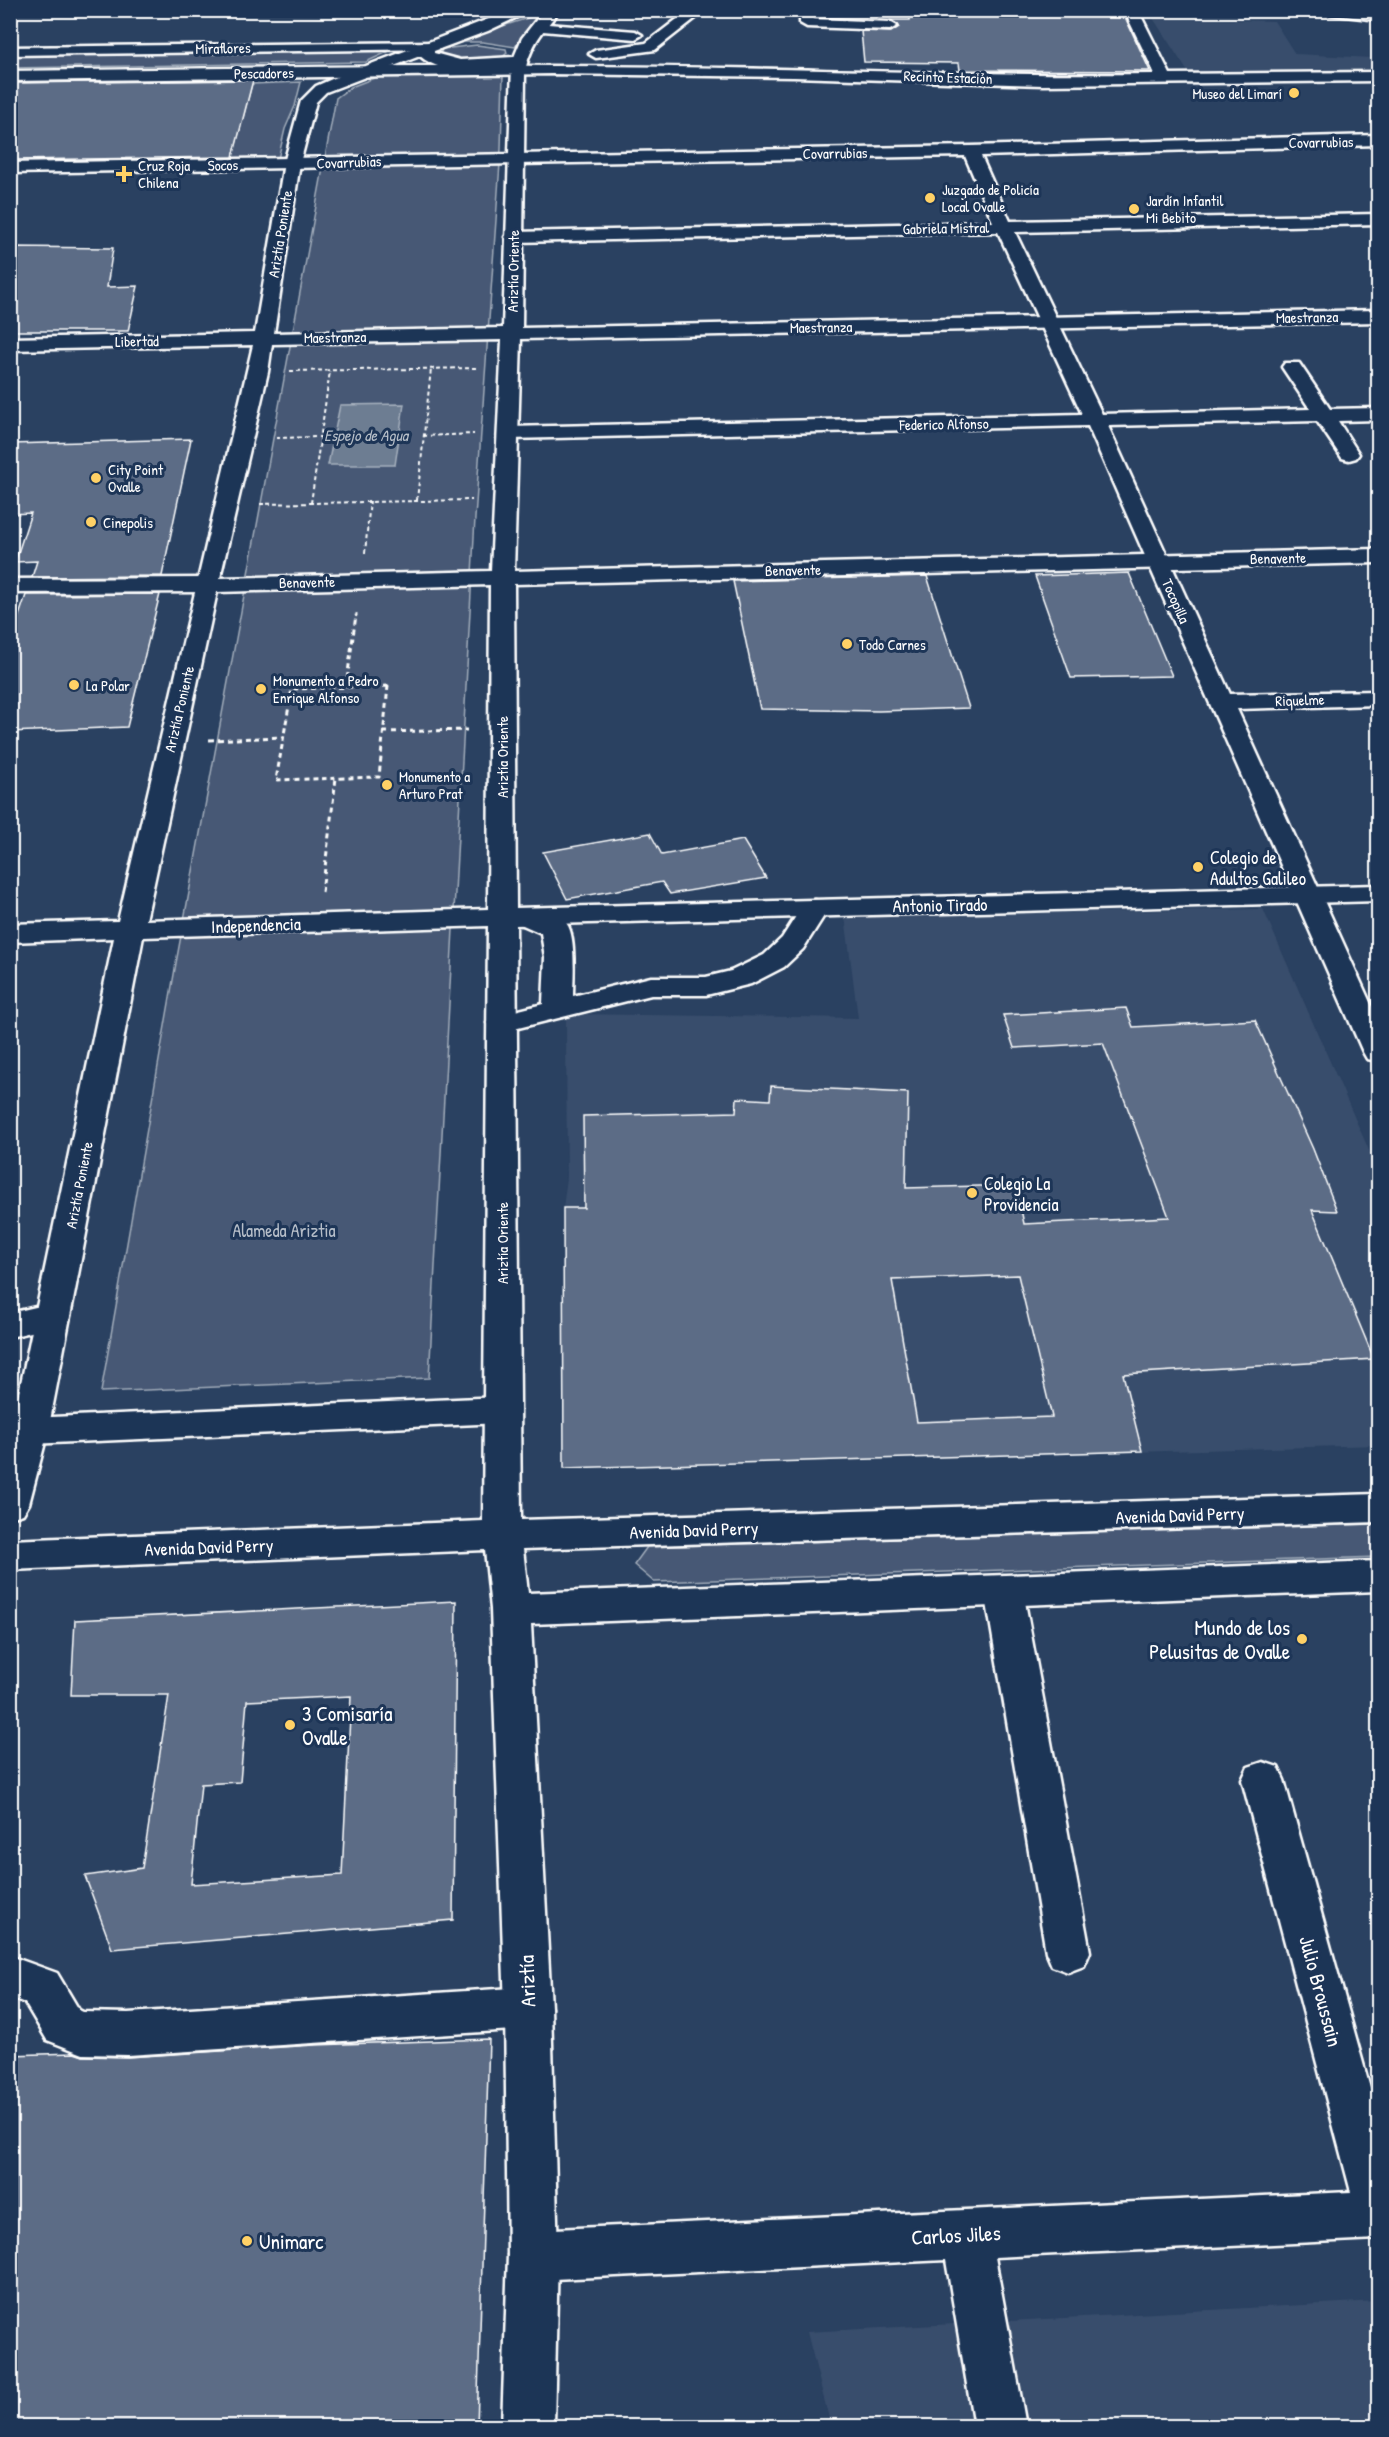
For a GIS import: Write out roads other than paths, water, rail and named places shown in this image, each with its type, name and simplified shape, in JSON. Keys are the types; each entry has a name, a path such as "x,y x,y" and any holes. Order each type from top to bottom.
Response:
{"main road":[{"path":"483,36 525,10"},
{"path":"483,36 546,10"},
{"path":"519,54 553,10"},
{"path":"431,47 427,55 447,63 487,64 519,54 576,57 650,47 699,10"},
{"path":"807,10 807,23 890,26"},
{"path":"1131,10 1165,79"},
{"path":"1328,10 1378,16"},
{"path":"519,54 548,28 570,15"},
{"path":"548,28 661,38"},
{"name":"Ariztía Poniente","path":"10,1504 30,1431 130,929 207,585 258,372 291,169 311,97 328,86 431,47 483,36"},
{"name":"Miraflores","path":"10,51 431,47"},
{"name":"Pescadores","path":"10,76 364,72 519,54"},
{"name":"Recinto Estación","path":"519,54 794,73 1043,80 1378,76"},
{"name":"Ariztía Oriente","path":"502,1535 502,1023 514,916 502,729 502,577 509,433 519,54"},
{"path":"794,73 795,58 805,58"},
{"name":"Covarrubias","path":"291,169 1378,140"},
{"name":"Tocopilla","path":"971,151 1095,420 1378,1052"},
{"path":"432,177 501,176 516,164"},
{"name":"Socos","path":"10,168 291,169"},
{"path":"291,169 311,180"},
{"name":"Gabriela Mistral","path":"514,237 1378,219"},
{"name":"Maestranza","path":"263,338 1378,316"},
{"name":"Libertad","path":"10,344 263,338"},
{"path":"1292,367 1349,454"},
{"name":"Federico Alfonso","path":"509,433 1378,414"},
{"name":"Benavente","path":"10,586 207,585 1378,556"},
{"name":"Riquelme","path":"1221,702 1378,698"},
{"name":"Antonio Tirado","path":"514,916 1378,893"},
{"path":"502,1023 651,986 706,986 741,978 774,960 793,943 814,908"},
{"path":"514,916 555,928 559,957 558,1009"},
{"name":"Independencia","path":"10,933 514,916"},
{"path":"10,1325 53,1315"},
{"path":"30,1431 501,1410"},
{"name":"Avenida David Perry","path":"10,1555 502,1535 1378,1508"},
{"name":"Ariztía","path":"502,1535 511,1609 528,2008 533,2256 528,2427"},
{"path":"511,1609 1378,1576"},
{"path":"1004,1590 1068,1952"},
{"name":"Julio Broussain","path":"1263,1780 1378,2201"},
{"path":"10,1977 41,1988 63,2025 83,2033 128,2034 528,2008"},
{"name":"Carlos Jiles","path":"533,2256 1378,2215"},
{"path":"966,2235 1000,2427"}],"water":[{"name":"Espejo de Agua","path":"404,404 395,465 328,465 340,405"}],"place":[{"name":"Museo del Limarí","path":"1294,93"},
{"name":"Cruz Roja Chilena","path":"124,174"},
{"name":"Juzgado de Policía Local Ovalle","path":"930,198"},
{"name":"Jardín Infantil Mi Bebito","path":"1134,209"},
{"name":"City Point Ovalle","path":"96,478"},
{"name":"Cinepolis","path":"91,522"},
{"name":"Todo Carnes","path":"847,644"},
{"name":"La Polar","path":"74,685"},
{"name":"Monumento a Pedro Enrique Alfonso","path":"261,689"},
{"name":"Monumento a Arturo Prat","path":"387,785"},
{"name":"Colegio de Adultos Galileo","path":"1198,867"},
{"name":"Colegio La Providencia","path":"972,1193"},
{"name":"Mundo de los Pelusitas de Ovalle","path":"1302,1639"},
{"name":"3 Comisaría Ovalle","path":"290,1725"},
{"name":"Unimarc","path":"247,2241"}],"park label":[{"name":"Alameda Ariztia","path":"284,1230"}]}
